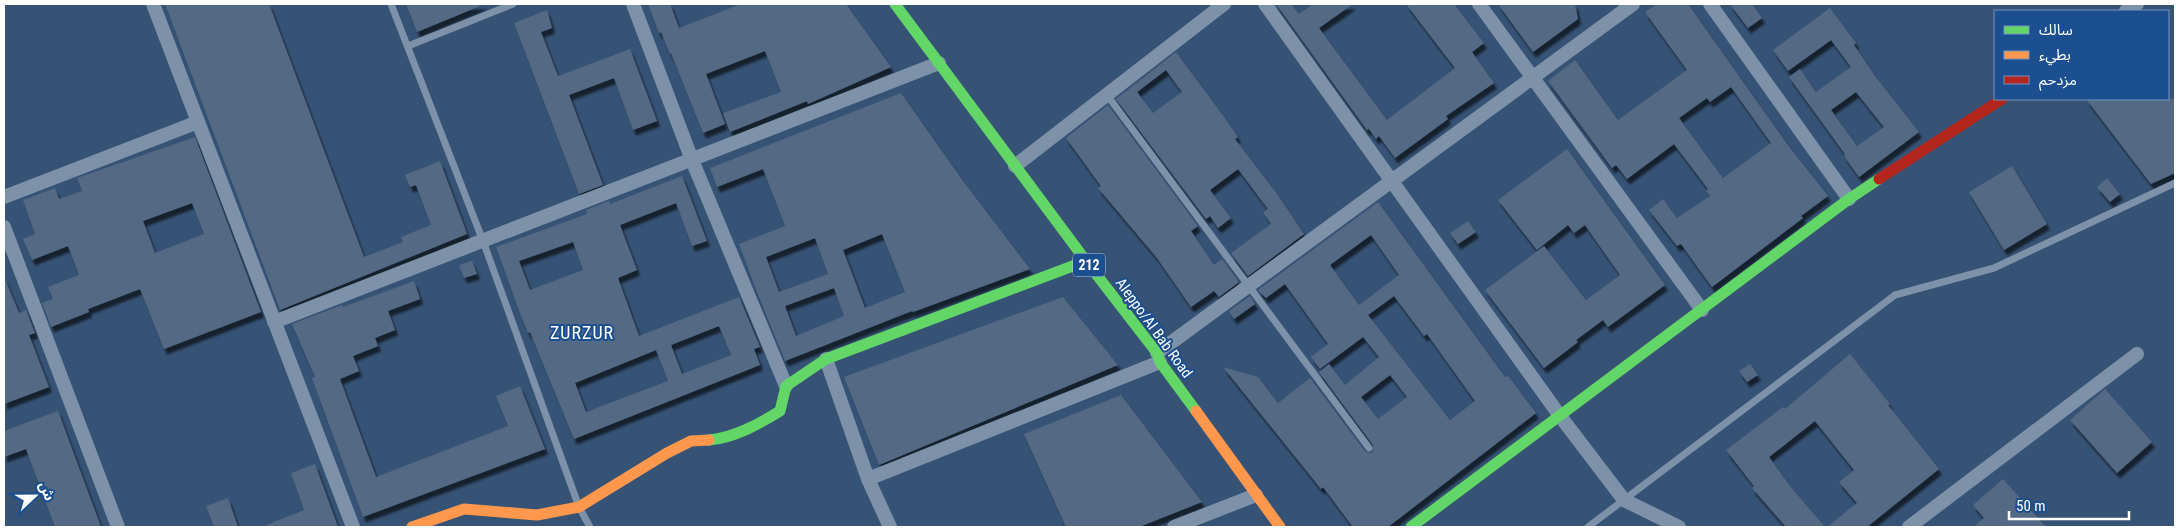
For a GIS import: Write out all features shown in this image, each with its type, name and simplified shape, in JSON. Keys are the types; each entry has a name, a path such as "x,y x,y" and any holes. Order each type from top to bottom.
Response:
{"street":[{"path":"153,4 353,527"},
{"path":"412,527 464,509 537,515 579,507 667,453 691,441 721,439 759,424 780,411 786,386 692,160 633,4"},
{"name":"Aleppo/Al Bab Road","path":"895,4 1159,358 1280,527"},
{"path":"1015,166 1224,4"},
{"path":"1265,4 1560,416 1624,500 1679,527"},
{"path":"1479,4 1534,76 1702,310"},
{"path":"868,479 1159,358 1248,287 1633,4"},
{"path":"1710,4 1849,199"},
{"path":"274,322 939,63"},
{"path":"1411,527 1849,199 2000,100"},
{"path":"4,197 198,122"},
{"path":"4,228 118,527"},
{"path":"786,386 826,359 1086,261"},
{"path":"1908,527 2137,354"},
{"path":"826,359 868,479 890,527"},
{"path":"1174,527 1256,494"}],"lane":[{"path":"391,4 483,241 579,507 590,527"},
{"path":"408,46 513,4"},
{"path":"1107,95 1369,448"},
{"path":"1588,527 1895,295 1994,268 2175,183"}],"building":[{"path":"165,4 269,4 364,257 403,242 401,237 431,225 416,185 410,187 405,175 440,161 467,234 280,310"},
{"path":"406,4 485,4 417,32"},
{"path":"648,4 670,4 679,28 741,4 846,4 891,67 808,104 807,101 730,132 723,113 781,92 765,51 706,74 725,124 703,133 671,53 661,32 659,33"},
{"path":"1276,4 1291,4 1299,14 1313,4 1353,4 1319,28 1387,120 1455,68 1406,4 1454,4 1484,43 1472,52 1494,83 1446,116 1448,119 1395,158 1379,136 1376,139 1369,129 1367,130"},
{"path":"1498,4 1575,4 1578,19 1533,52"},
{"path":"1657,4 1688,4 1787,144 1828,196 1801,216 1803,218 1712,287 1681,244 1677,246 1649,210 1663,199 1677,218 1710,196 1706,191 1708,189 1674,144 1627,179 1616,165 1612,168 1548,81 1575,60 1618,120 1687,70 1645,12","holes":["1731,87 1771,143 1723,178 1679,118 1707,98 1710,102"]},
{"path":"1730,4 1752,4 1762,18 1748,28"},
{"path":"1830,8 1856,43 1854,45 1875,76 1919,132 1859,177 1844,156 1845,154 1789,77 1800,69 1816,92 1851,67 1831,40 1788,71 1773,50","holes":["1856,92 1884,127 1857,146 1831,110"]},
{"path":"547,10 552,28 541,32 558,76 630,49 657,121 633,130 614,78 569,95 603,185 579,194 514,23"},
{"path":"1176,52 1222,114 1238,137 1235,139 1278,195 1304,234 1248,276 1231,253 1271,224 1263,212 1268,209 1238,169 1210,190 1231,218 1218,228 1210,216 1206,219 1116,99","holes":["1166,70 1182,92 1153,113 1137,92"]},
{"path":"901,93 963,181 1030,269 912,311 785,361 739,244 785,226 763,169 717,187 710,168","holes":["882,234 905,292 865,308 843,250","815,238 828,274 779,292 766,257","834,288 844,316 796,336 785,306"]},
{"path":"2175,99 2175,173 2151,184 2087,100"},
{"path":"1108,105 1198,226 1191,231 1214,265 1222,259 1239,282 1219,297 1214,291 1191,307 1157,258 1098,188 1101,186 1066,138"},
{"path":"195,137 261,312 164,349 140,289 88,309 89,312 51,327 42,303 53,299 48,287 79,275 68,246 32,260 23,239 35,234 23,200 55,188 59,199 82,191 77,178","holes":["192,203 204,234 155,253 143,221"]},
{"path":"1567,149 1665,285 1608,327 1603,320 1576,340 1578,342 1544,368 1485,290 1544,246 1586,300 1620,275 1585,225 1574,233 1568,225 1537,250 1498,200"},
{"path":"2012,166 2047,224 2004,250 1969,192"},
{"path":"682,176 707,241 692,246 676,203 620,225 637,270 618,278 639,336 739,297 760,347 754,349 760,365 574,439 530,332 528,333 521,316 496,247 587,214 586,210 609,201 610,204","holes":["573,242 583,270 530,290 519,261","719,326 731,355 682,374 671,345","656,350 668,381 586,412 575,383"]},
{"path":"2107,178 2120,194 2110,202 2097,187"},
{"path":"1378,202 1505,377 1508,376 1536,413 1388,527 1353,527 1323,487 1321,489 1223,367 1258,377 1278,403 1310,378 1365,451 1369,453 1373,452 1373,445 1319,372 1329,364 1345,385 1379,357 1363,337 1320,369 1311,357 1328,344 1285,284 1266,298 1258,290","holes":["1371,235 1399,275 1359,305 1330,265","1394,296 1424,336 1427,334 1475,401 1450,420 1368,315","1390,375 1407,397 1378,419 1361,397"]},
{"path":"1468,221 1476,232 1458,244 1450,233"},
{"path":"472,261 477,274 464,278 459,265"},
{"path":"4,277 19,313 26,310 35,333 29,335 49,387 4,404"},
{"path":"414,281 420,299 388,311 395,330 375,338 378,346 353,356 359,371 340,379 376,477 508,426 496,396 520,386 545,449 363,517 312,378 315,377 292,324"},
{"path":"1250,296 1255,304 1234,319 1229,311"},
{"path":"1063,297 1118,365 879,465 844,377"},
{"path":"1850,354 1939,469 1867,527 1827,527 1857,503 1839,482 1854,470 1815,421 1769,457 1790,486 1825,527 1786,527 1752,488 1754,486 1726,450 1783,407 1785,409"},
{"path":"1750,364 1758,375 1747,382 1739,371"},
{"path":"2105,389 2152,442 2117,473 2070,420"},
{"path":"1121,395 1202,502 1139,527 1066,527 1024,434"},
{"path":"58,411 101,527 55,527 26,449 4,457 4,431"},
{"path":"315,464 338,527 262,527 304,510 291,473"},
{"path":"2003,479 2046,527 1973,527 1984,518 1973,505"},
{"path":"228,498 238,527 214,527 206,506"}],"traffic: fast":[{"path":"895,4 1086,261 1157,353 1160,362 1196,411"},
{"path":"1411,527 1849,199 1879,179"},
{"path":"709,440 737,433 780,411 786,386 826,359 1086,261"}],"traffic: slow":[{"path":"1196,411 1280,527"},
{"path":"412,527 464,509 537,515 579,507 667,453 691,441 709,440"}],"traffic: jam":[{"path":"1879,179 2000,100"}],"district":[{"name":"ZURZUR","path":"582,332"}]}
